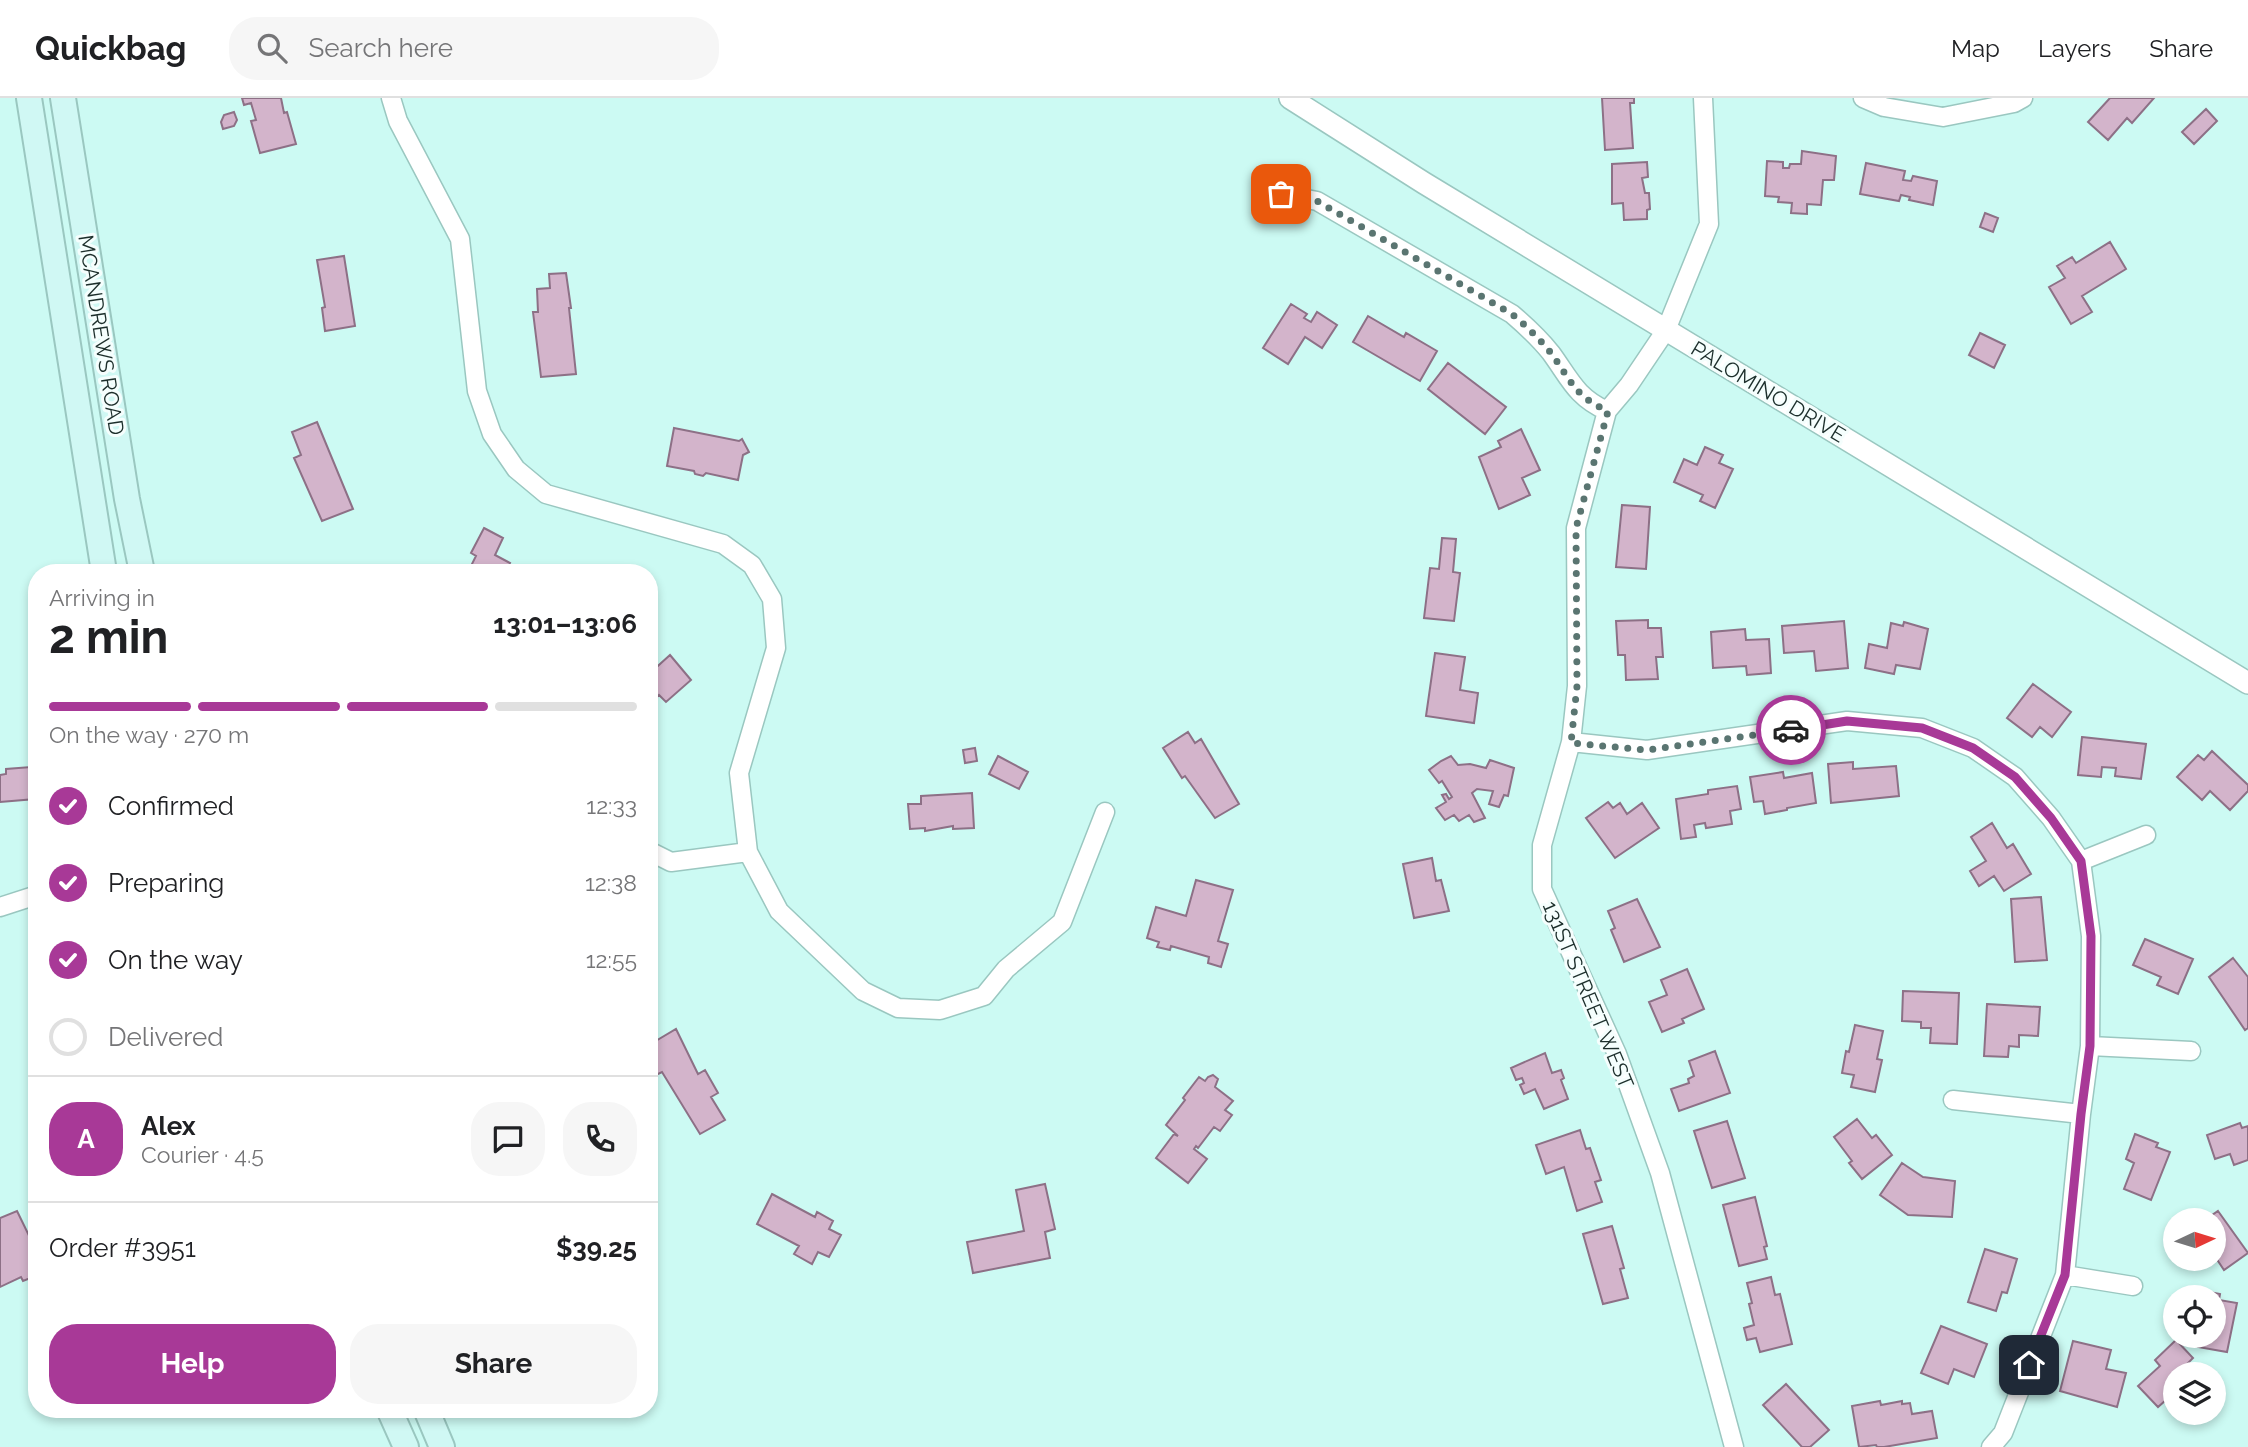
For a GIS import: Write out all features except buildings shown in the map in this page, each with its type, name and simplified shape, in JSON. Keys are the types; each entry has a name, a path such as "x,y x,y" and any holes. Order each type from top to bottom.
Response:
{"main road":[{"name":"MCANDREWS ROAD","path":"29,98 103,564"},
{"name":"MCANDREWS ROAD","path":"63,98 127,499 140,564"},
{"path":"393,1418 406,1447"},
{"path":"430,1418 442,1447"}],"street":[{"path":"391,98 398,121 460,239 477,391 492,434 516,469 546,494 723,544 752,565 772,599 776,649 739,773 748,852 779,911 863,990 898,1008 940,1010 984,996 1006,969 1062,922 1105,812"},
{"name":"131ST STREET WEST","path":"1703,98 1709,224 1666,330 1608,411 1576,528 1577,686 1571,743 1542,845 1542,888 1617,1054 1660,1173 1734,1447"},
{"path":"1863,98 1884,107 1943,117 2014,103 2023,98"},
{"name":"PALOMINO DRIVE","path":"1300,100 1424,183 2248,683"},
{"path":"1281,194 1317,201 1512,314 1534,333 1552,354 1572,386 1593,405 1608,411"},
{"path":"1571,743 1647,750 1847,721 1922,728 1973,748 2015,777 2051,818 2081,861 2091,936 2090,1046 2065,1275 2003,1433 1991,1447"},
{"path":"2081,861 2146,835"},
{"path":"658,856 671,862 748,852"},
{"path":"0,907 28,898"},
{"path":"2090,1046 2191,1051"},
{"path":"1953,1100 2081,1114"},
{"path":"2065,1275 2133,1286"}],"way so far":[{"path":"1281,194 1317,201 1512,314 1534,333 1552,354 1572,386 1593,405 1608,411 1576,528 1577,686 1571,743 1647,750 1791,730"}],"route":[{"path":"1791,730 1847,721 1922,728 1973,748 2015,777 2051,818 2081,861 2091,936 2090,1046 2065,1275 2029,1365"}]}
